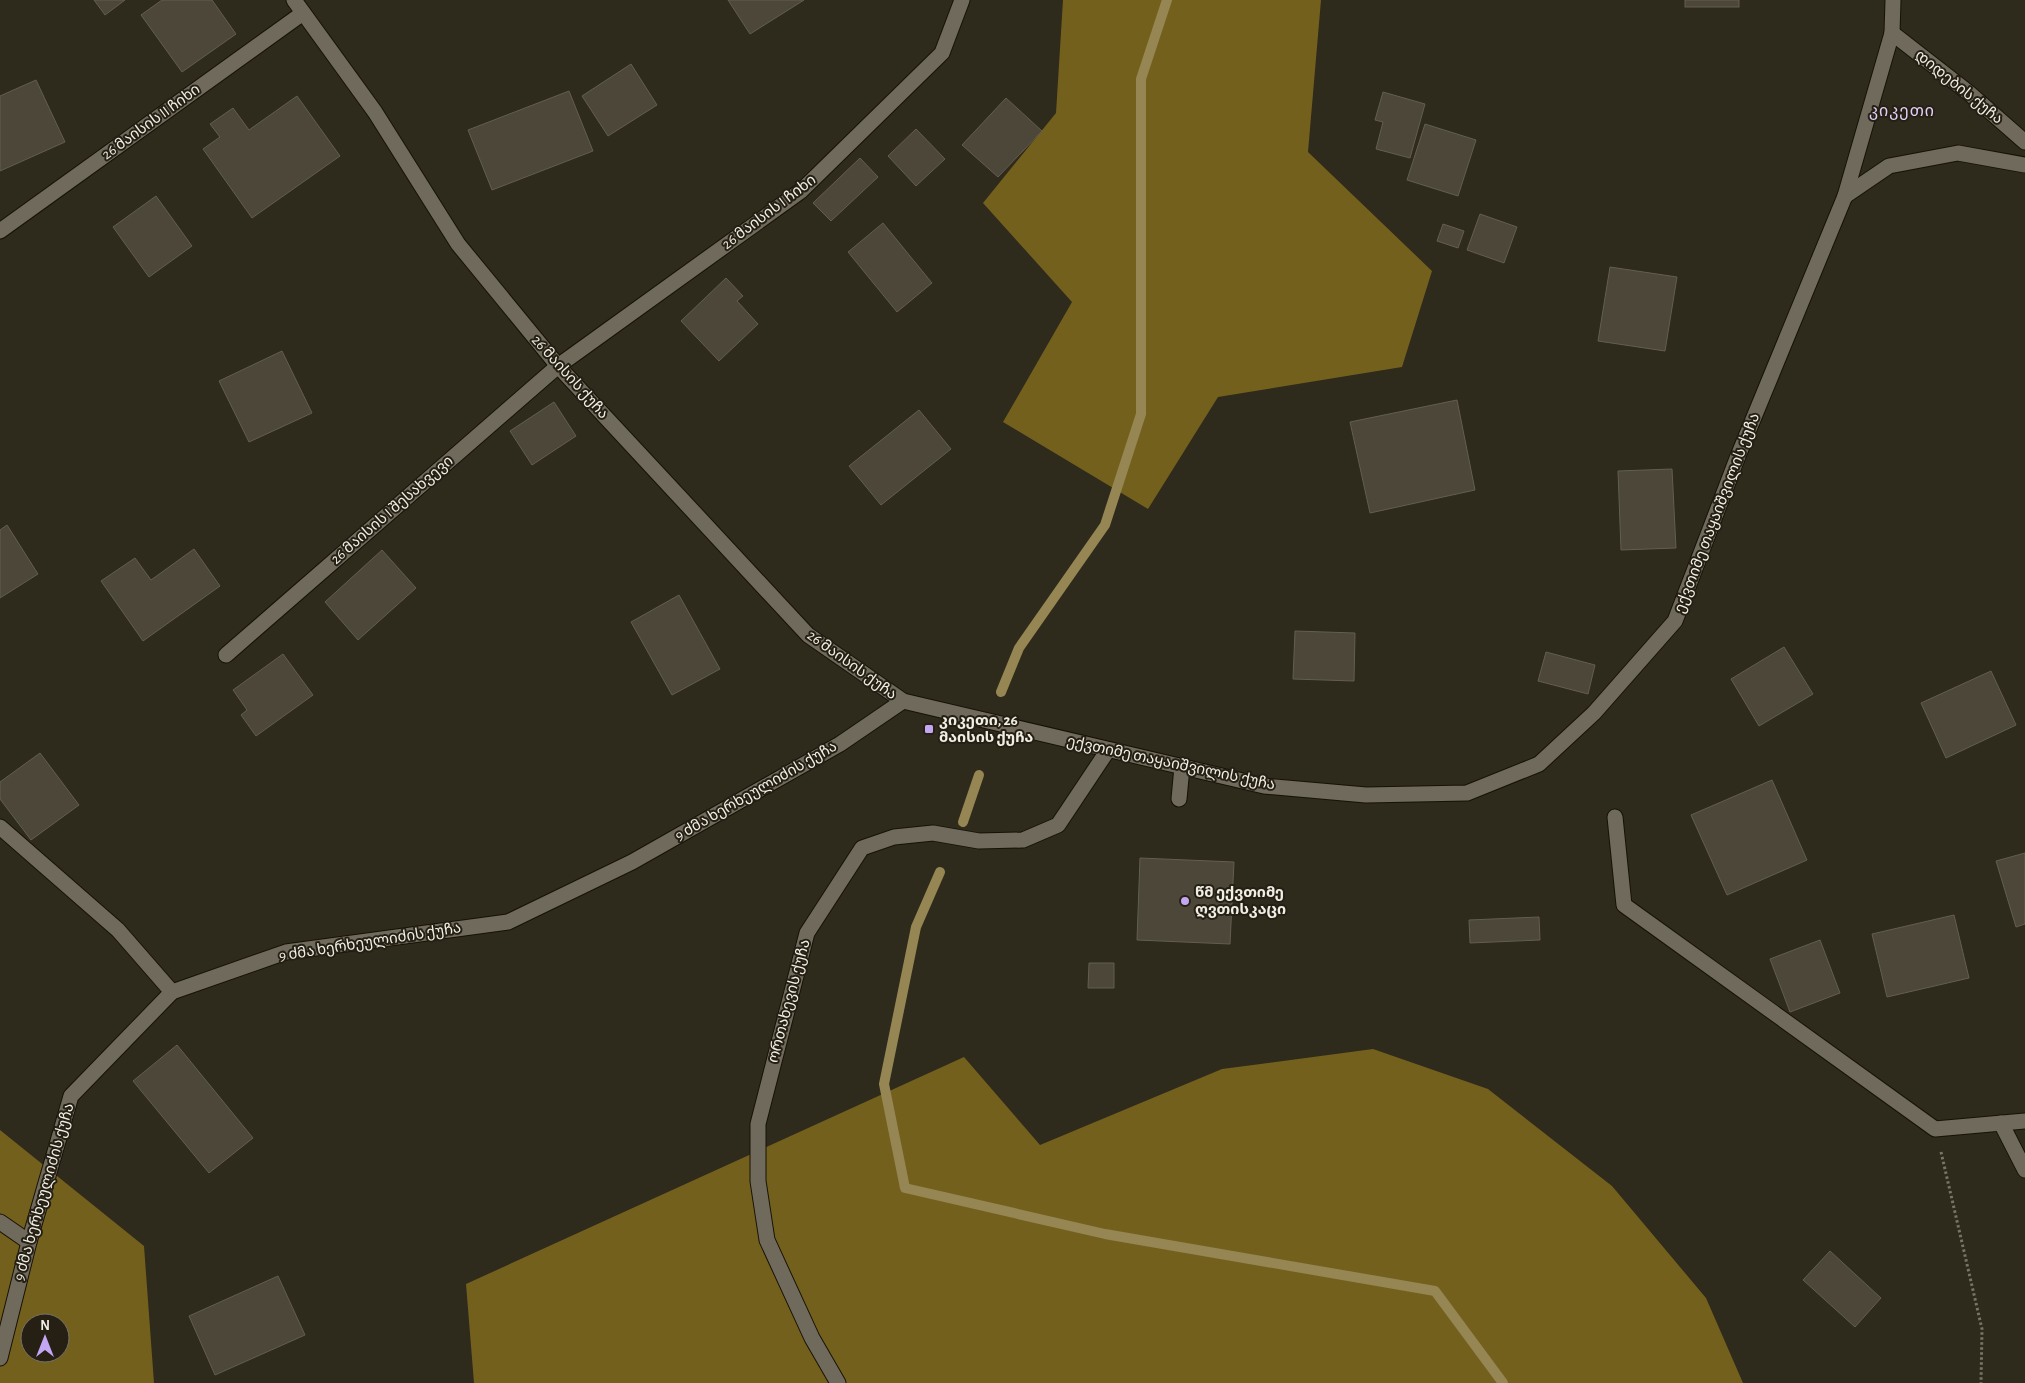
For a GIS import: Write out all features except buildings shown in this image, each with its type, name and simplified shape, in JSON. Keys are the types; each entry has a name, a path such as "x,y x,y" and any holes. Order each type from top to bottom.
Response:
{"street":[{"name":"26 მაისის ქუჩა","path":"294,0 375,112 458,244 558,366 808,635 903,702"},
{"name":"26 მაისის I ჩიხი","path":"558,366 801,191 942,53 962,0"},
{"name":"ექვთიმე თაყაიშვილის ქუჩა","path":"903,702 1264,786 1366,795 1467,793 1539,764 1594,713 1675,622 1753,420 1845,196 1892,33 1893,0"},
{"name":"26 მაისის II ჩიხი","path":"0,231 303,13"},
{"name":"დიდების ქუჩა","path":"1892,33 1968,93 2025,142"},
{"path":"1845,196 1889,166 1958,153 2025,165"},
{"name":"26 მაისის I შესახვევი","path":"226,655 558,366"},
{"name":"9 ძმა ხერხეულიძის ქუჩა","path":"0,1358 29,1242 71,1096 172,992 286,952 508,922 632,862 840,744 903,702"},
{"name":"ორთახევის ქუჩა","path":"838,1383 812,1338 767,1240 758,1181 758,1124 807,933 862,848 894,836 933,833 978,841 1023,840 1058,825 1108,750"},
{"path":"1180,799 1182,767"},
{"path":"1616,817 1624,905 1935,1130 2025,1121"},
{"path":"0,827 118,930 172,992"},
{"path":"2001,1123 2025,1170"},
{"path":"0,1222 29,1242"}],"path":[{"path":"1935,1130 1982,1329 1981,1383"}],"shaded area":[{"path":"1063,0 1321,0 1308,152 1432,271 1402,367 1218,397 1148,509 1003,422 1072,302 983,203 1056,113"},
{"path":"1373,1049 1488,1089 1612,1186 1706,1298 1743,1383 474,1383 466,1284 964,1057 1040,1145 1222,1069"},
{"path":"0,1130 144,1246 154,1383 0,1383"}],"waterway":[{"path":"1001,692 1019,648 1105,525 1141,414 1141,79 1167,0"},
{"path":"963,822 979,775"},
{"path":"940,872 916,927 884,1084 905,1188 1105,1234 1435,1291 1503,1383"}],"place":[{"name":"კიკეთი, 26 მაისის ქუჩა","path":"929,729"},
{"name":"წმ ექვთიმე ღვთისკაცი","path":"1185,901"}],"district":[{"name":"კიკეთი","path":"1902,111"}]}
